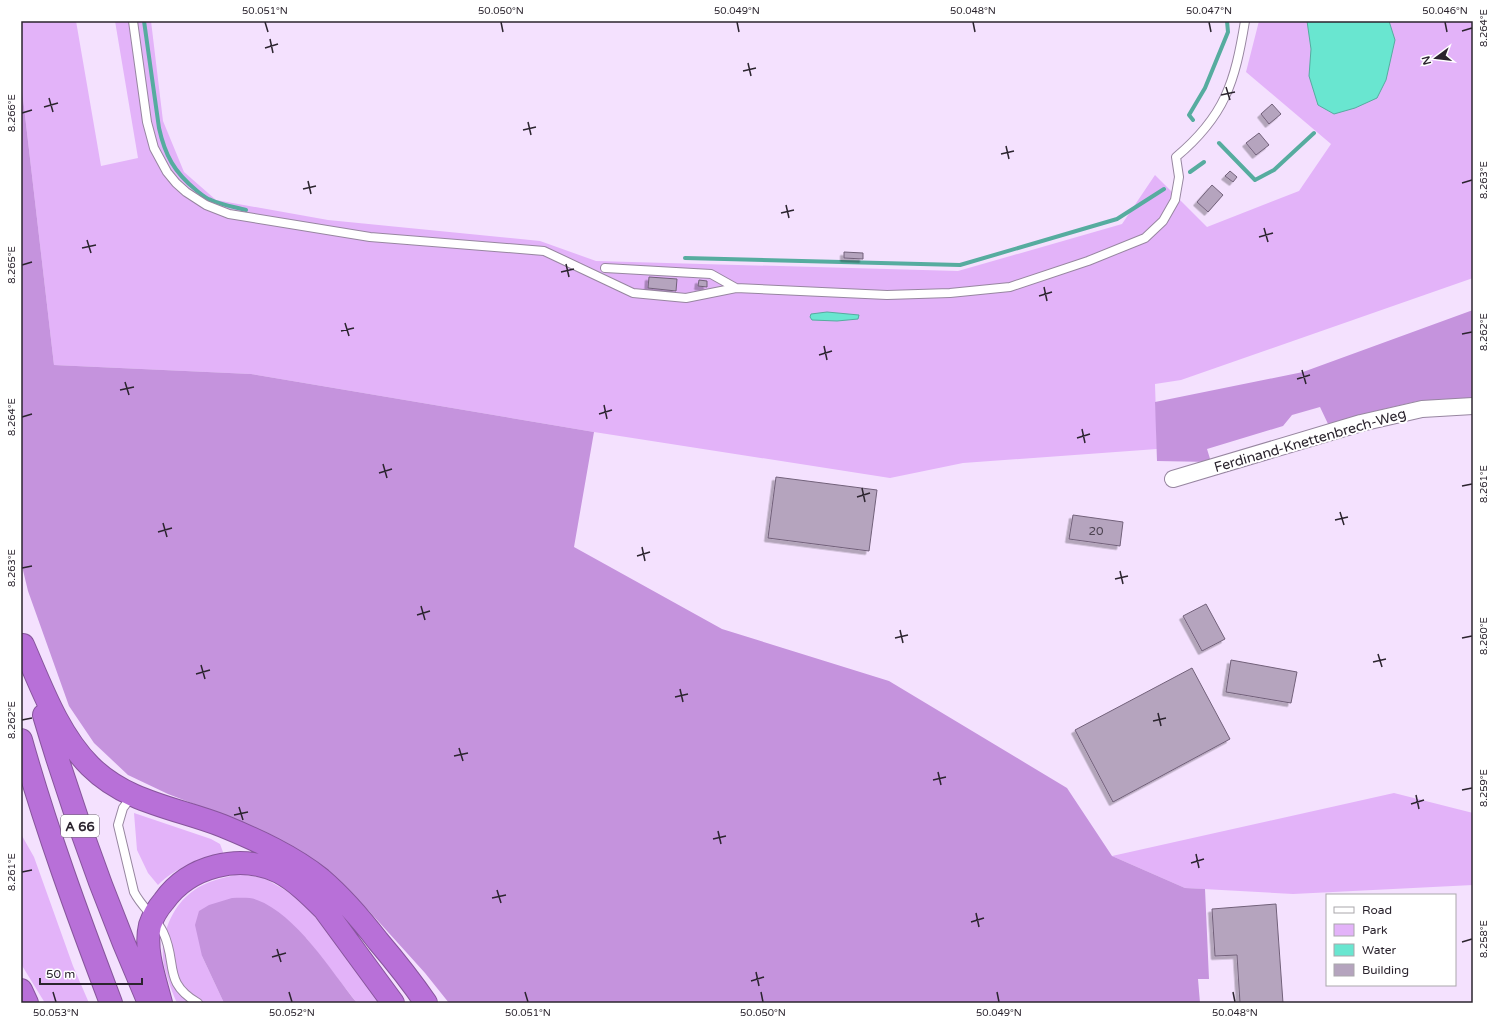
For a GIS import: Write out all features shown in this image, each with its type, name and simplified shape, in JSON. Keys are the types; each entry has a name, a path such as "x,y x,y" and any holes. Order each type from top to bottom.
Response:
{"highway":[{"path":"22,641 43,690 69,740 90,766 115,786 132,796 222,826 281,853 321,879 363,922 409,979 426,1003"},
{"name":"A 66","path":"22,641 51,740 82,834 113,918 149,1003"},
{"name":"A 66","path":"23,748 62,869 111,1003"},
{"path":"161,1003 150,957 150,926 153,918 166,897 183,880 203,869 225,864 266,867 289,878 324,909 388,998"},
{"path":"409,979 433,1003"}],"street":[{"name":"Ferdinand-Knettenbrech-Weg","path":"1173,479 1361,423 1422,409 1473,406"}],"lane":[{"path":"133,21 147,122 154,148 163,167 176,183 186,192 206,205 229,214 356,235 544,251 633,293 686,298 736,288 887,295 950,293 1010,287 1088,261 1146,238 1163,221 1175,200 1179,177 1176,157 1198,137 1217,112 1224,99 1237,64 1245,21"},
{"path":"605,268 711,274 736,288"},
{"path":"132,796 123,808 118,825 134,892 139,902 153,918 164,936 175,981 182,992 198,1003"}],"green space":[{"path":"21,21 76,21 101,166 138,158 115,21 151,21 163,121 184,172 216,200 328,220 540,241 596,261 958,271 1122,224 1155,175 1207,227 1299,191 1331,144 1246,72 1259,21 1473,21 1473,278 1181,380 1155,384 1157,449 963,463 890,478 594,432 251,374 54,365 21,81"},
{"path":"1394,793 1473,813 1473,885 1293,894 1185,888 1112,856"},
{"path":"134,813 211,839 220,844 223,852 222,856 204,860 180,869 158,885 148,873 137,850"},
{"path":"21,834 34,857 73,966 89,1003 45,1003 21,964"},
{"path":"239,874 264,878 299,898 322,925 379,1003 357,1003 306,938 202,956 224,1003 177,1003 163,959 164,940 169,921 179,904 193,891 215,880"}],"shaded area":[{"path":"21,81 54,365 251,374 594,432 574,547 722,629 889,681 1067,788 1112,856 1185,888 1205,889 1209,979 1198,979 1200,1003 449,1003 425,973 369,911 335,877 294,849 249,825 168,794 128,775 94,743 69,706 28,591 21,562"},
{"path":"1473,310 1473,398 1418,401 1359,415 1329,426 1320,407 1292,415 1283,426 1207,449 1211,462 1157,461 1155,402 1303,372"},
{"path":"232,898 248,898 257,900 271,907 285,918 299,930 312,945 357,1003 224,1003 202,956 195,925 199,911 209,905"}],"water":[{"path":"1307,21 1389,21 1395,40 1386,80 1377,98 1355,108 1334,114 1318,105 1309,76 1311,49"},
{"path":"827,312 859,315 858,319 837,321 812,320 810,317 811,314"}],"building":[{"path":"1272,104 1281,114 1269,124 1261,114"},
{"path":"1259,133 1269,145 1256,155 1246,143"},
{"path":"1230,171 1237,177 1233,182 1225,176"},
{"path":"1212,185 1223,195 1208,212 1197,202"},
{"path":"844,252 863,253 863,259 844,258"},
{"path":"649,277 677,279 676,291 648,288"},
{"path":"699,280 707,281 707,287 698,286"},
{"path":"776,477 877,490 869,551 768,538"},
{"path":"1073,515 1123,522 1120,546 1069,539"},
{"path":"1206,604 1225,639 1202,651 1183,616"},
{"path":"1231,660 1297,672 1291,703 1226,692"},
{"path":"1192,668 1230,739 1113,802 1075,730"},
{"path":"1276,904 1283,1003 1240,1003 1237,955 1215,956 1212,909"}],"waterway":[{"path":"144,21 161,138 176,170 188,183 205,197 246,210"},
{"path":"1193,120 1189,115 1205,88 1228,32 1227,21"},
{"path":"1219,143 1255,180 1274,170 1314,133"},
{"path":"1190,172 1204,162"},
{"path":"685,258 960,265 1117,219 1164,189"}]}
